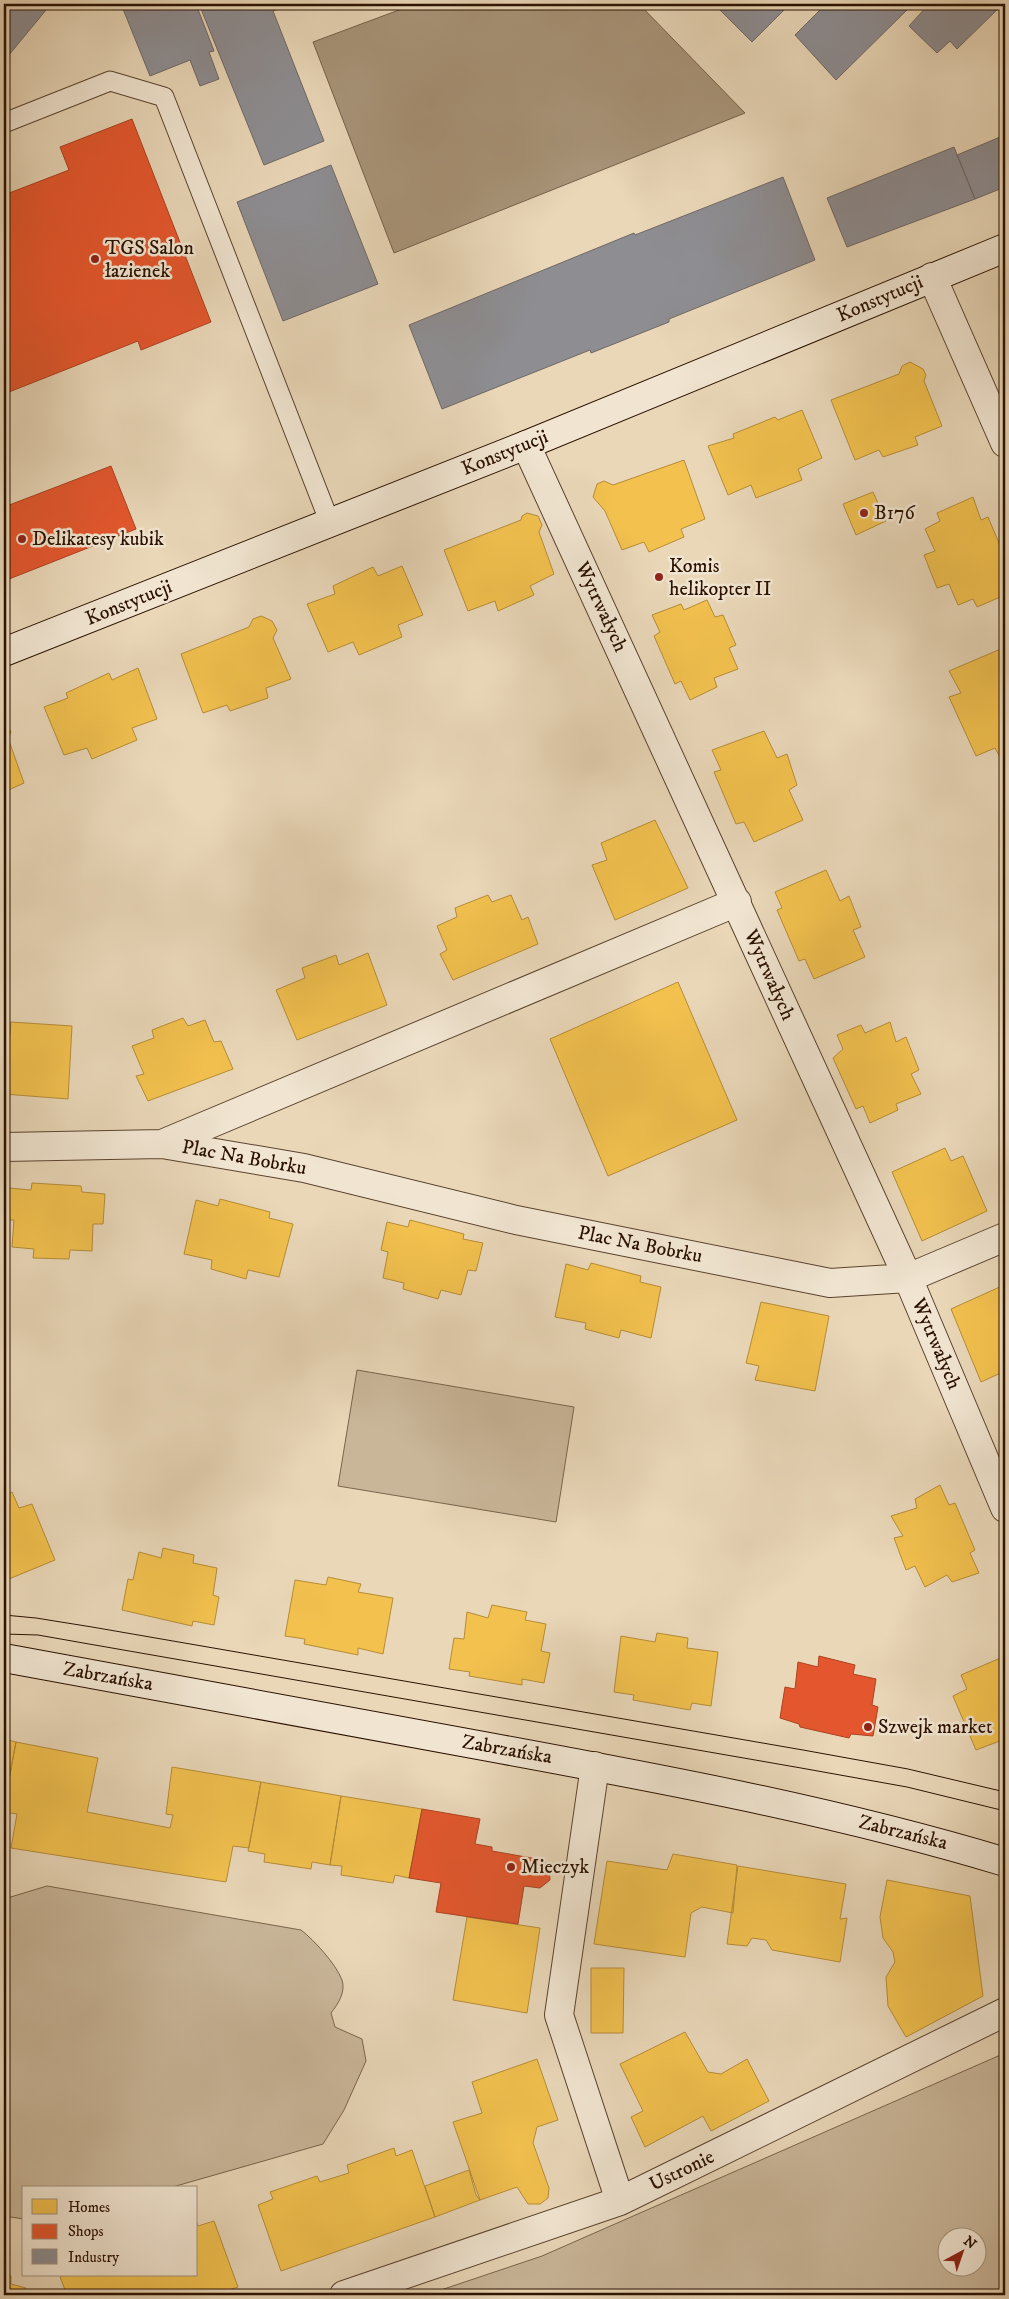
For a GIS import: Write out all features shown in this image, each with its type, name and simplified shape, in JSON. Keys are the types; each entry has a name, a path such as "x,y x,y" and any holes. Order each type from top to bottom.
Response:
{"street":[{"name":"Konstytucji","path":"4,652 526,444 1005,248"},
{"path":"932,277 1005,443"},
{"name":"Wytrwałych","path":"526,444 908,1278 1005,1508"},
{"name":"Plac Na Bobrku","path":"162,1144 737,902"},
{"path":"4,1147 162,1144"},
{"name":"Plac Na Bobrku","path":"162,1144 304,1168 516,1220 830,1283 908,1278 1005,1237"},
{"name":"Zabrzańska","path":"4,1658 595,1766 807,1809 938,1842 1005,1862"},
{"path":"595,1766 559,2015 620,2201"},
{"name":"Ustronie","path":"344,2295 620,2201 1005,2012"}],"lane":[{"path":"4,123 110,81 164,97 330,523"}],"shaded area":[{"path":"415,4 639,4 745,113 394,253 313,42"},
{"path":"357,1370 574,1407 556,1522 338,1486"},
{"path":"47,1886 301,1930 330,1960 342,1980 343,1989 339,2002 331,2013 335,2027 362,2039 366,2061 344,2110 323,2144 176,2186 22,2186 22,2219 4,2216 4,1899"},
{"path":"1005,2053 1005,2295 426,2295 542,2256"}],"building: Homes":[{"path":"1005,345 1005,361 1000,348"},
{"path":"910,362 923,369 926,375 924,381 942,426 915,437 918,445 883,457 879,450 855,460 831,400 899,374 902,366"},
{"path":"802,410 822,458 798,469 802,480 756,498 751,485 728,495 708,446 734,438 733,434 775,417 778,420"},
{"path":"684,460 705,519 681,529 684,537 649,552 644,542 622,550 605,511 593,497 597,484 604,481 613,485"},
{"name":"B176","path":"873,492 886,521 856,535 843,504"},
{"path":"973,497 981,520 988,517 1005,557 1005,570 1003,571 1005,595 977,607 973,599 958,605 949,584 937,588 924,555 935,551 925,529 940,521 937,513"},
{"path":"527,513 538,516 542,525 539,532 554,574 530,586 534,595 498,611 495,601 468,611 444,550 521,520 522,516"},
{"path":"402,566 423,615 398,625 402,637 359,655 353,642 328,652 307,604 335,594 333,586 373,567 378,576"},
{"path":"707,600 715,617 723,615 736,645 729,648 738,669 714,678 717,687 690,700 681,681 675,684 654,636 660,632 652,615 681,604 684,610"},
{"path":"261,616 272,621 277,630 273,638 291,679 266,688 268,698 230,711 227,705 203,713 181,654 249,627 253,619"},
{"path":"1003,648 1005,757 1001,759 995,748 976,756 949,697 961,693 949,671"},
{"path":"138,668 157,719 132,728 137,740 92,759 87,748 64,755 44,707 68,698 66,693 109,673 112,680"},
{"path":"4,720 11,732 8,738 24,783 4,792"},
{"path":"764,731 777,758 787,754 797,785 789,790 803,820 754,842 744,822 736,824 714,772 721,770 712,750"},
{"path":"655,820 688,888 615,920 592,865 607,860 601,843"},
{"path":"826,870 840,901 849,896 861,927 853,930 865,957 814,979 805,959 799,961 777,910 782,908 775,892"},
{"path":"488,895 492,902 511,895 522,920 528,917 538,944 453,980 440,954 447,950 437,926 457,917 455,908"},
{"path":"368,953 387,1005 297,1040 276,990 305,978 302,968 336,955 339,965"},
{"path":"678,982 737,1120 608,1176 550,1039"},
{"path":"183,1018 188,1026 205,1020 214,1042 221,1041 233,1069 148,1101 136,1076 144,1074 132,1046 154,1038 152,1030"},
{"path":"11,1022 72,1026 68,1099 4,1094 4,1035 10,1035"},
{"path":"890,1022 896,1042 906,1037 919,1070 911,1074 921,1094 896,1104 898,1110 870,1123 863,1106 856,1109 833,1058 843,1049 837,1035 861,1025 865,1033"},
{"path":"945,1148 951,1161 963,1156 987,1211 922,1241 892,1172"},
{"path":"32,1183 81,1186 82,1192 105,1194 103,1224 93,1224 92,1251 70,1250 69,1259 33,1258 34,1249 12,1247 14,1220 6,1220 9,1188 31,1190"},
{"path":"220,1199 270,1212 269,1218 293,1224 279,1277 248,1270 246,1279 211,1269 212,1260 184,1254 196,1200 218,1206"},
{"path":"410,1220 464,1234 463,1239 483,1243 476,1271 468,1270 461,1295 441,1290 438,1299 403,1289 404,1283 383,1278 388,1252 381,1250 387,1222 408,1227"},
{"path":"591,1263 641,1276 640,1282 661,1287 651,1338 621,1330 619,1338 585,1329 586,1323 555,1317 566,1264 588,1270"},
{"path":"1004,1285 1005,1371 981,1382 951,1309"},
{"path":"761,1302 829,1316 815,1391 755,1380 759,1366 746,1363"},
{"path":"940,1485 949,1505 955,1503 975,1550 970,1553 979,1573 952,1582 947,1575 925,1587 915,1566 906,1570 894,1538 903,1536 891,1516 917,1508 915,1499"},
{"path":"12,1492 19,1508 32,1504 55,1560 4,1581 4,1496"},
{"path":"163,1548 194,1555 193,1563 217,1568 213,1595 219,1597 214,1625 193,1621 192,1626 122,1610 128,1579 133,1580 139,1552 161,1558"},
{"path":"328,1577 361,1584 358,1592 393,1598 383,1654 358,1648 358,1655 304,1644 305,1639 285,1636 295,1580 326,1585"},
{"path":"492,1605 527,1612 525,1620 546,1624 541,1651 550,1653 544,1683 522,1679 522,1685 469,1676 470,1672 449,1669 454,1638 464,1639 467,1612 488,1618"},
{"path":"657,1633 688,1638 687,1648 718,1652 711,1706 692,1703 690,1710 633,1700 634,1695 614,1692 621,1636 655,1642"},
{"path":"1005,1656 1005,1739 976,1750 953,1696 967,1689 961,1675"},
{"path":"4,1739 16,1742 4,1806"},
{"path":"16,1742 98,1758 87,1812 170,1828 173,1815 166,1814 172,1767 261,1782 249,1848 233,1846 226,1882 11,1848 17,1814 4,1812 4,1806"},
{"path":"261,1782 341,1796 330,1865 312,1862 311,1869 264,1862 265,1854 248,1851"},
{"path":"341,1796 422,1809 409,1878 395,1875 393,1883 341,1875 342,1866 330,1865"},
{"path":"673,1854 737,1865 733,1913 702,1907 691,1913 685,1957 594,1944 607,1861 667,1870"},
{"path":"738,1866 846,1884 840,1919 847,1918 840,1962 772,1950 766,1940 752,1938 747,1946 727,1944"},
{"path":"887,1880 970,1896 983,1996 906,2037 888,2006 886,1977 895,1962 893,1952 883,1938 880,1917"},
{"path":"467,1917 540,1928 527,2013 453,2000"},
{"path":"591,1968 624,1968 623,2033 591,2033"},
{"path":"685,2032 708,2072 721,2074 747,2059 769,2101 711,2131 703,2116 645,2147 631,2117 643,2111 620,2064"},
{"path":"537,2059 558,2120 537,2127 533,2143 549,2188 548,2198 540,2204 528,2204 517,2187 480,2200 453,2122 482,2113 472,2082"},
{"path":"394,2148 396,2156 412,2150 435,2217 281,2271 258,2205 273,2199 270,2192 317,2176 320,2182 349,2173 347,2165"},
{"path":"469,2170 476,2195 480,2200 435,2217 425,2186"},
{"path":"214,2221 238,2287 214,2295 67,2295 60,2277 198,2276 198,2226"},
{"path":"4,2275 11,2276 11,2284 26,2288 25,2295 4,2295"}],"building: Shops":[{"name":"TGS Salon łazienek","path":"132,119 211,322 141,350 138,341 4,394 4,195 69,170 60,147"},
{"path":"111,466 136,529 4,581 4,507"},
{"path":"819,1656 855,1665 853,1674 876,1679 872,1705 878,1707 873,1736 851,1734 849,1738 800,1727 799,1724 780,1718 785,1687 795,1689 798,1662 818,1667"},
{"path":"422,1809 480,1819 475,1844 492,1847 492,1851 543,1860 549,1867 550,1880 540,1888 524,1886 518,1924 436,1912 441,1883 409,1878"}],"building: Industry":[{"path":"4,4 51,4 4,61"},
{"path":"121,4 196,4 214,51 209,52 219,79 200,86 190,60 150,76"},
{"path":"199,4 293,4 273,11 324,141 264,165"},
{"path":"714,4 790,4 752,42"},
{"path":"826,4 913,4 836,80 795,35"},
{"path":"929,4 1003,4 957,49 950,41 937,53 909,26"},
{"path":"1005,135 1005,187 975,199 957,155"},
{"path":"954,147 975,199 847,247 827,198"},
{"path":"331,165 378,284 283,321 237,202"},
{"path":"783,177 815,260 669,319 669,322 591,353 590,350 442,409 409,325 634,233 635,235"}],"tram line":[{"path":"4,1615 92,1627 803,1750 908,1769 1005,1792"},
{"path":"4,1634 38,1635 801,1768 907,1787 1005,1811"}],"place":[{"name":"TGS Salon łazienek","path":"95,259"},
{"name":"B176","path":"864,513"},
{"name":"Delikatesy kubik","path":"22,539"},
{"name":"Komis helikopter II","path":"659,577"},
{"name":"Szwejk market","path":"868,1727"},
{"name":"Mieczyk","path":"511,1867"}]}
